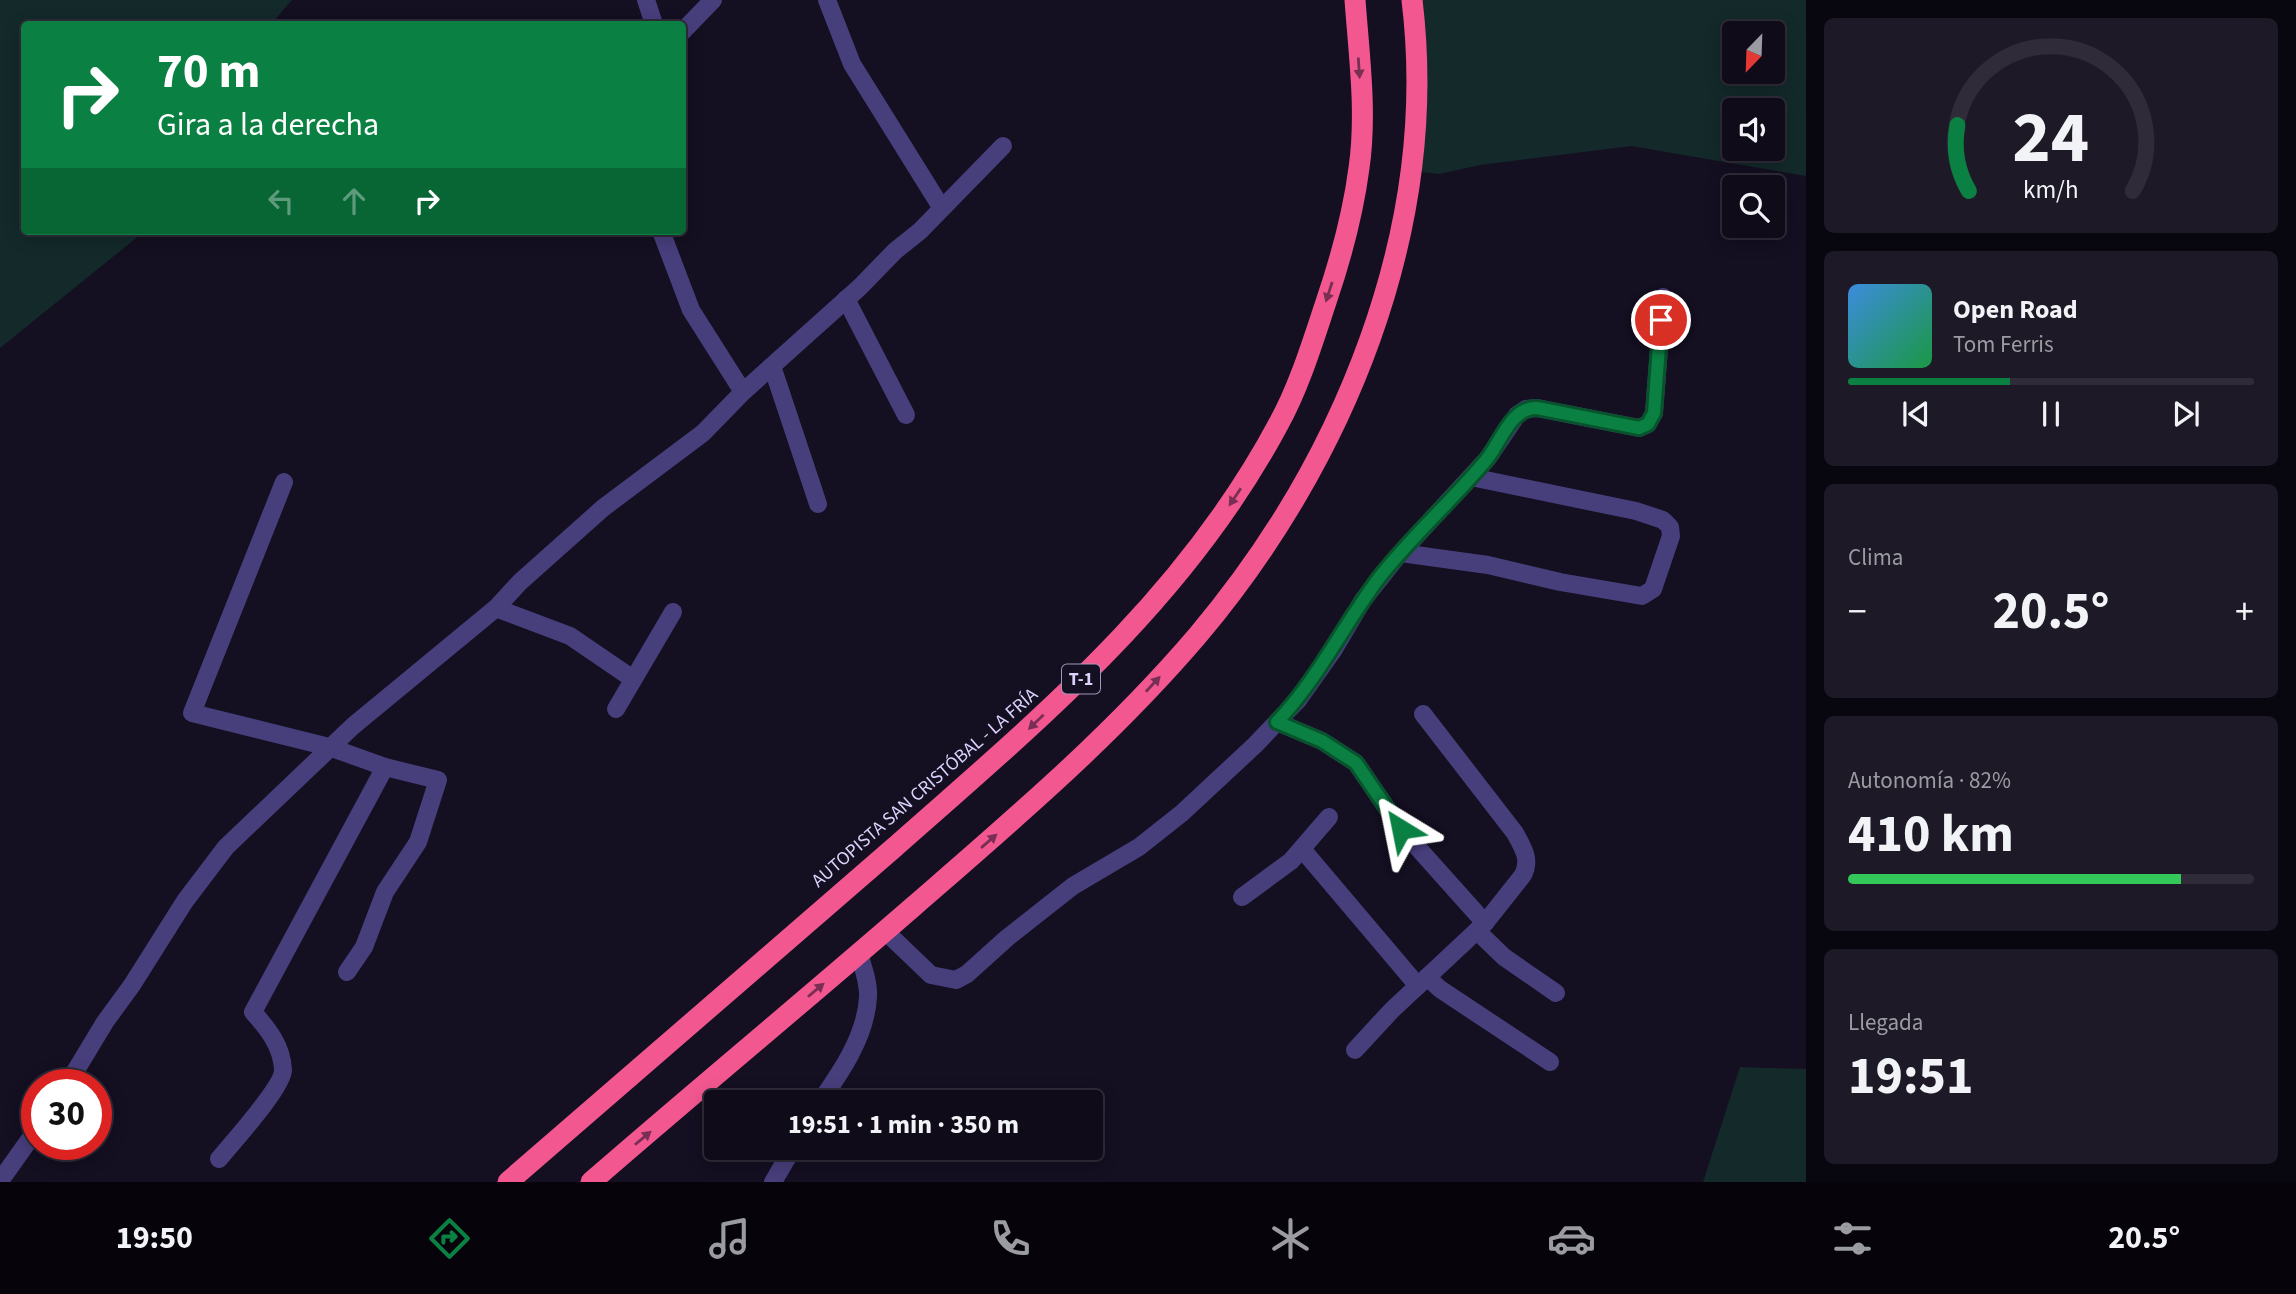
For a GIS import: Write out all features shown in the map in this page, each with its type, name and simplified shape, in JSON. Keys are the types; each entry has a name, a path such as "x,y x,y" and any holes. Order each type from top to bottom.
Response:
{"highway":[{"name":"AUTOPISTA SAN CRISTÓBAL - LA FRÍA","path":"508,1182 1028,729 1115,647 1185,567 1238,494 1281,420 1317,331 1346,239 1360,164 1361,94 1355,0"},
{"path":"592,1182 1060,779 1198,634 1242,577 1288,510 1334,429 1369,342 1395,261 1412,171 1417,43 1412,0"}],"street":[{"path":"646,0 653,21"},
{"path":"686,28 713,0"},
{"path":"827,0 852,64 941,207"},
{"path":"76,1069 105,1021 132,985 206,872 226,847 330,747 496,608 520,582 593,516 702,433 919,231 1003,146"},
{"path":"663,235 691,310 743,392"},
{"path":"885,931 931,975 956,980 967,974 1007,938 1073,886 1139,846 1182,813 1298,700 1334,649 1363,600 1401,553 1488,458 1517,415 1526,409 1537,408 1639,428 1648,424 1654,413 1663,297"},
{"path":"846,299 906,415"},
{"path":"772,366 818,504"},
{"path":"1401,553 1488,565 1560,582 1642,596 1653,589 1671,536 1670,527 1663,520 1636,511 1471,477"},
{"path":"284,482 192,713 330,747 385,767 438,780 418,842 385,892 364,947 347,972"},
{"path":"496,608 569,636 633,679"},
{"path":"616,709 673,612"},
{"path":"1355,1050 1481,927 1523,875 1527,866 1526,854 1515,834 1423,714"},
{"path":"1277,722 1322,741 1356,763 1401,829 1504,957 1556,993"},
{"path":"219,1159 273,1092 283,1073 280,1053 271,1033 253,1012 385,767"},
{"path":"1242,897 1282,869 1328,817"},
{"path":"1302,849 1422,982 1440,989 1550,1062"},
{"path":"828,1090 859,1037 868,997 859,954"},
{"path":"0,1181 21,1151"},
{"path":"773,1182 786,1160"}],"green space":[{"path":"0,0 292,0 274,21 21,21 21,235 140,235 0,348"},
{"path":"1412,0 1806,0 1806,176 1631,146 1480,165 1439,174 1412,171"},
{"path":"1740,1067 1806,1069 1806,1182 1703,1182"}],"route":[{"path":"1401,829 1356,763 1322,741 1277,722 1298,700 1380,577 1488,458 1517,415 1526,409 1537,408 1639,428 1651,421 1654,413 1661,320"}]}
